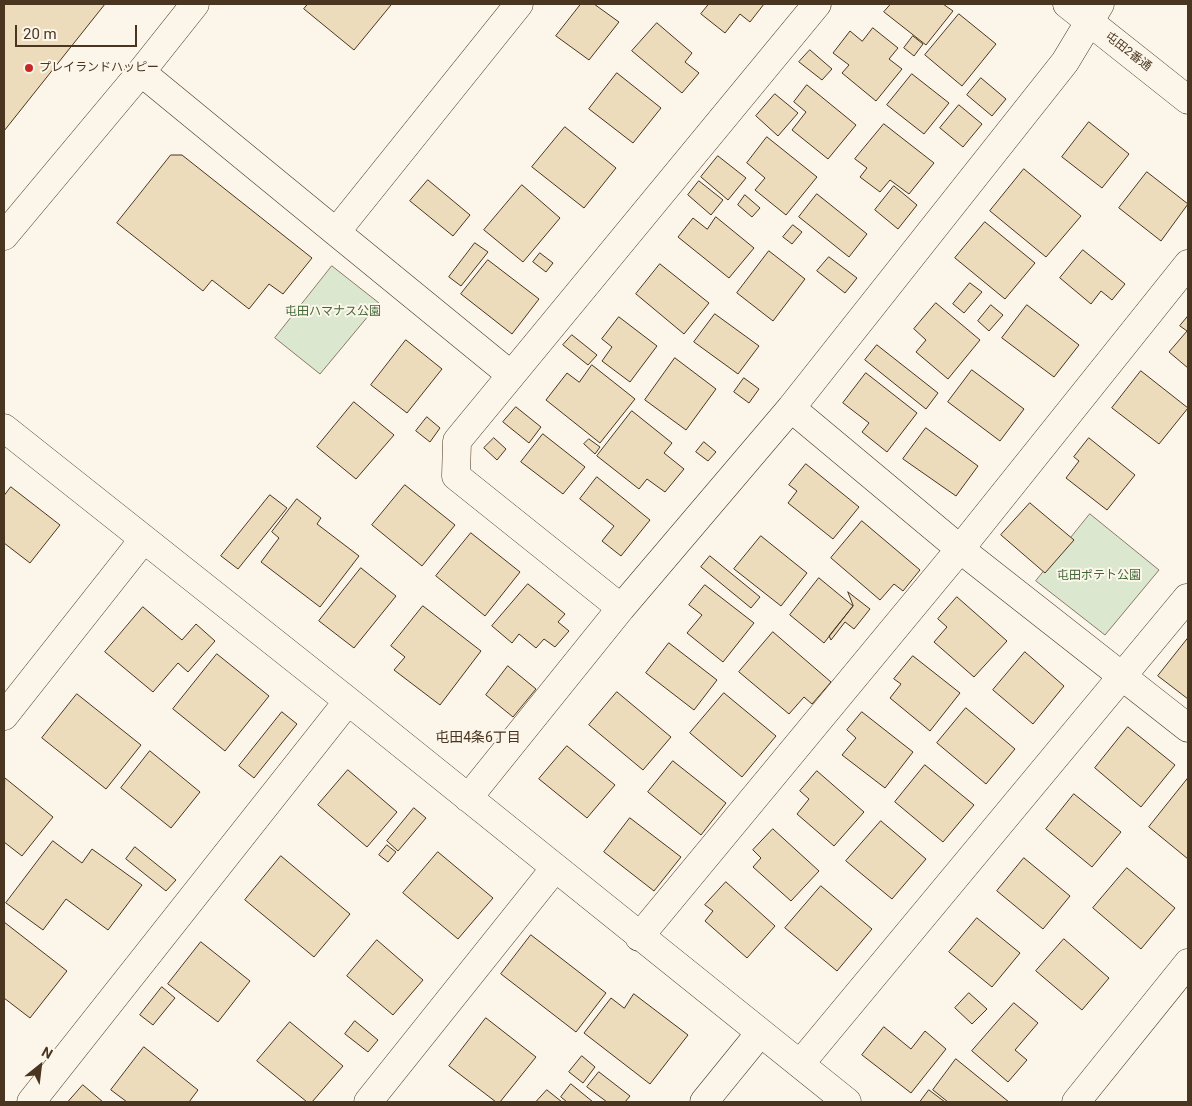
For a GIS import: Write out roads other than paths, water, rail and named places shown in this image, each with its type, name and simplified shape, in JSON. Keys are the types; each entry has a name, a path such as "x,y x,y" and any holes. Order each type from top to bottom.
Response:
{"street":[{"path":"4,236 141,72 195,4"},
{"path":"336,232 519,4"},
{"path":"622,608 456,476 457,441 817,4"},
{"name":"屯田2番通","path":"1067,4 1095,13 1188,100"},
{"path":"468,798 622,608 791,408 1065,62 1095,13"},
{"path":"141,72 511,375"},
{"path":"639,937 960,549 1188,264"},
{"path":"791,408 960,549 1188,728"},
{"path":"4,428 348,701 846,1102"},
{"path":"4,716 143,540"},
{"path":"800,1064 1187,598"},
{"path":"31,1102 348,701"},
{"path":"368,1102 555,868"},
{"path":"1076,1102 1188,963"},
{"path":"704,1102 760,1033"}],"place":[{"name":"プレイランドハッピー","path":"29,68"}],"district":[{"name":"屯田4条6丁目","path":"478,738"}],"park label":[{"name":"屯田ハマナス公園","path":"333,312"},
{"name":"屯田ポテト公園","path":"1099,576"}]}
